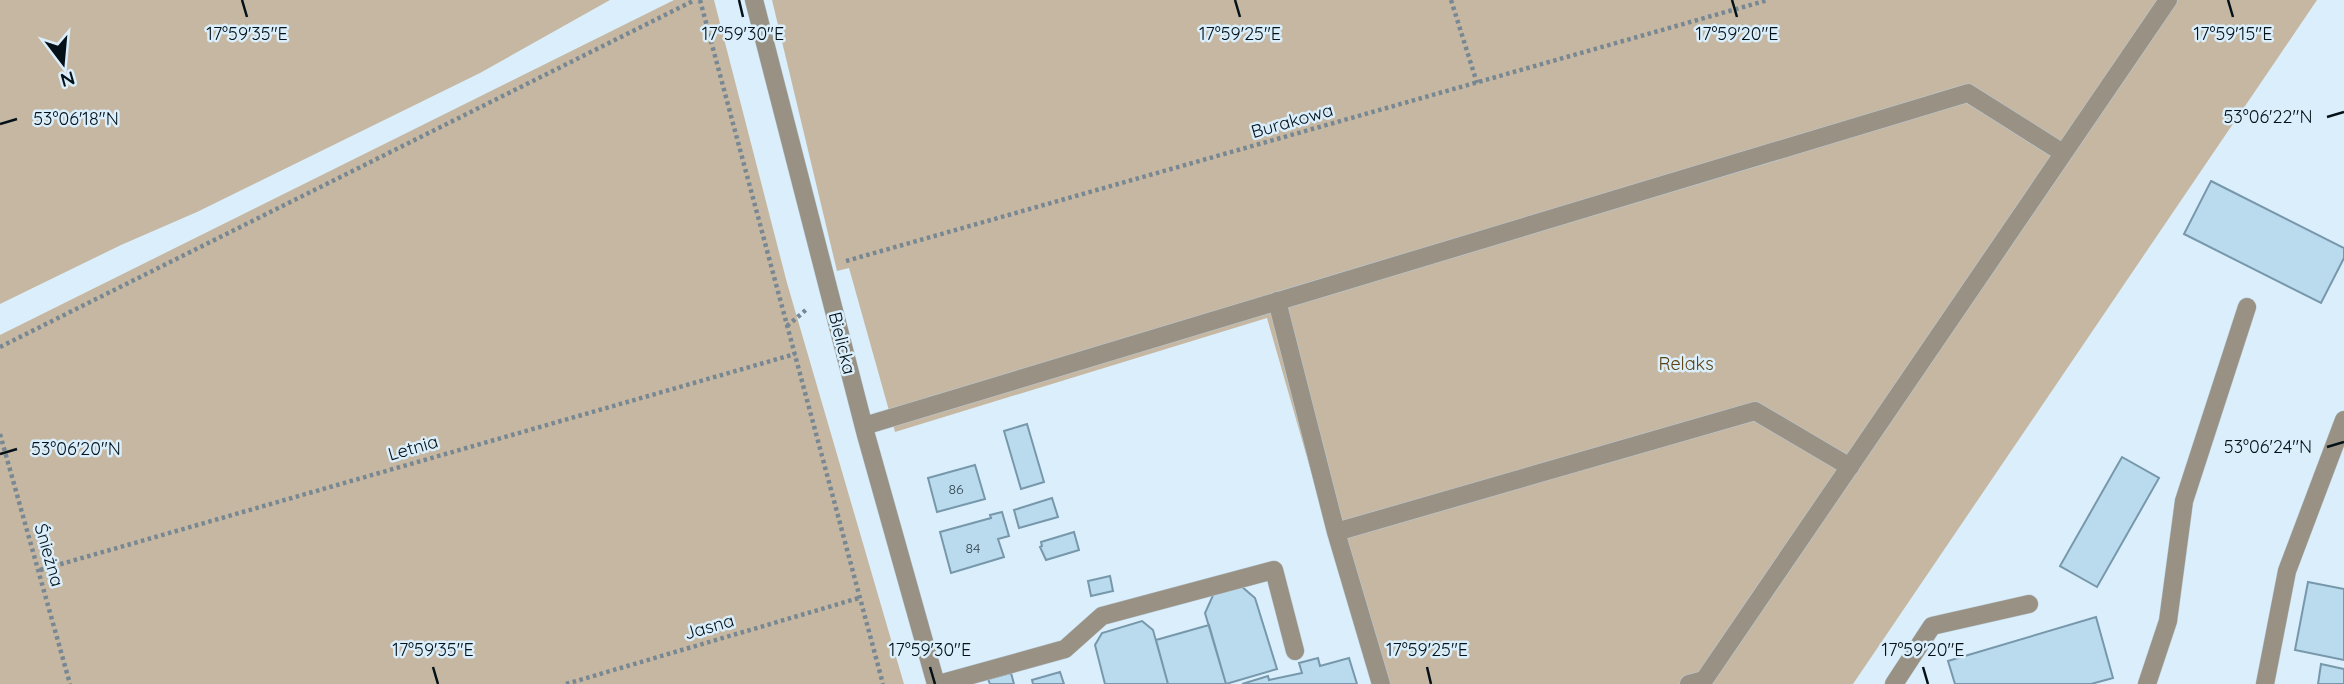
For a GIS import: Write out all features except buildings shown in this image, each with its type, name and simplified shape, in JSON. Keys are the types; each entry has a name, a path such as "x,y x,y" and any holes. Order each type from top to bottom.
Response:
{"street":[{"name":"Bielicka","path":"754,0 864,426 938,684"},
{"path":"1689,684 1704,680 2168,0"},
{"path":"864,426 1968,93 2063,153"},
{"path":"1277,302 1336,532 1381,684"},
{"path":"2147,684 2168,621 2184,501 2247,307"},
{"path":"1336,532 1755,411 1850,467"},
{"path":"2265,684 2287,571 2344,421"},
{"path":"938,684 1065,649 1102,617 1274,570 1295,651"},
{"path":"1894,684 1932,626 2029,604"}],"path":[{"path":"0,347 695,0"},
{"path":"700,0 883,684"},
{"path":"1451,0 1477,83"},
{"name":"Burakowa","path":"823,268 1768,0"},
{"name":"Letnia","path":"40,570 794,354"},
{"name":"Śnieżna","path":"0,434 70,684"},
{"name":"Jasna","path":"566,684 859,598"}],"green space":[{"path":"0,0 610,0 480,73 197,212 121,245 0,304"},
{"path":"674,0 714,0 787,283 904,684 0,684 0,335"},
{"name":"Relaks","path":"772,0 2317,0 1853,684 1372,684 1267,318 895,432 849,268 837,271"}]}
